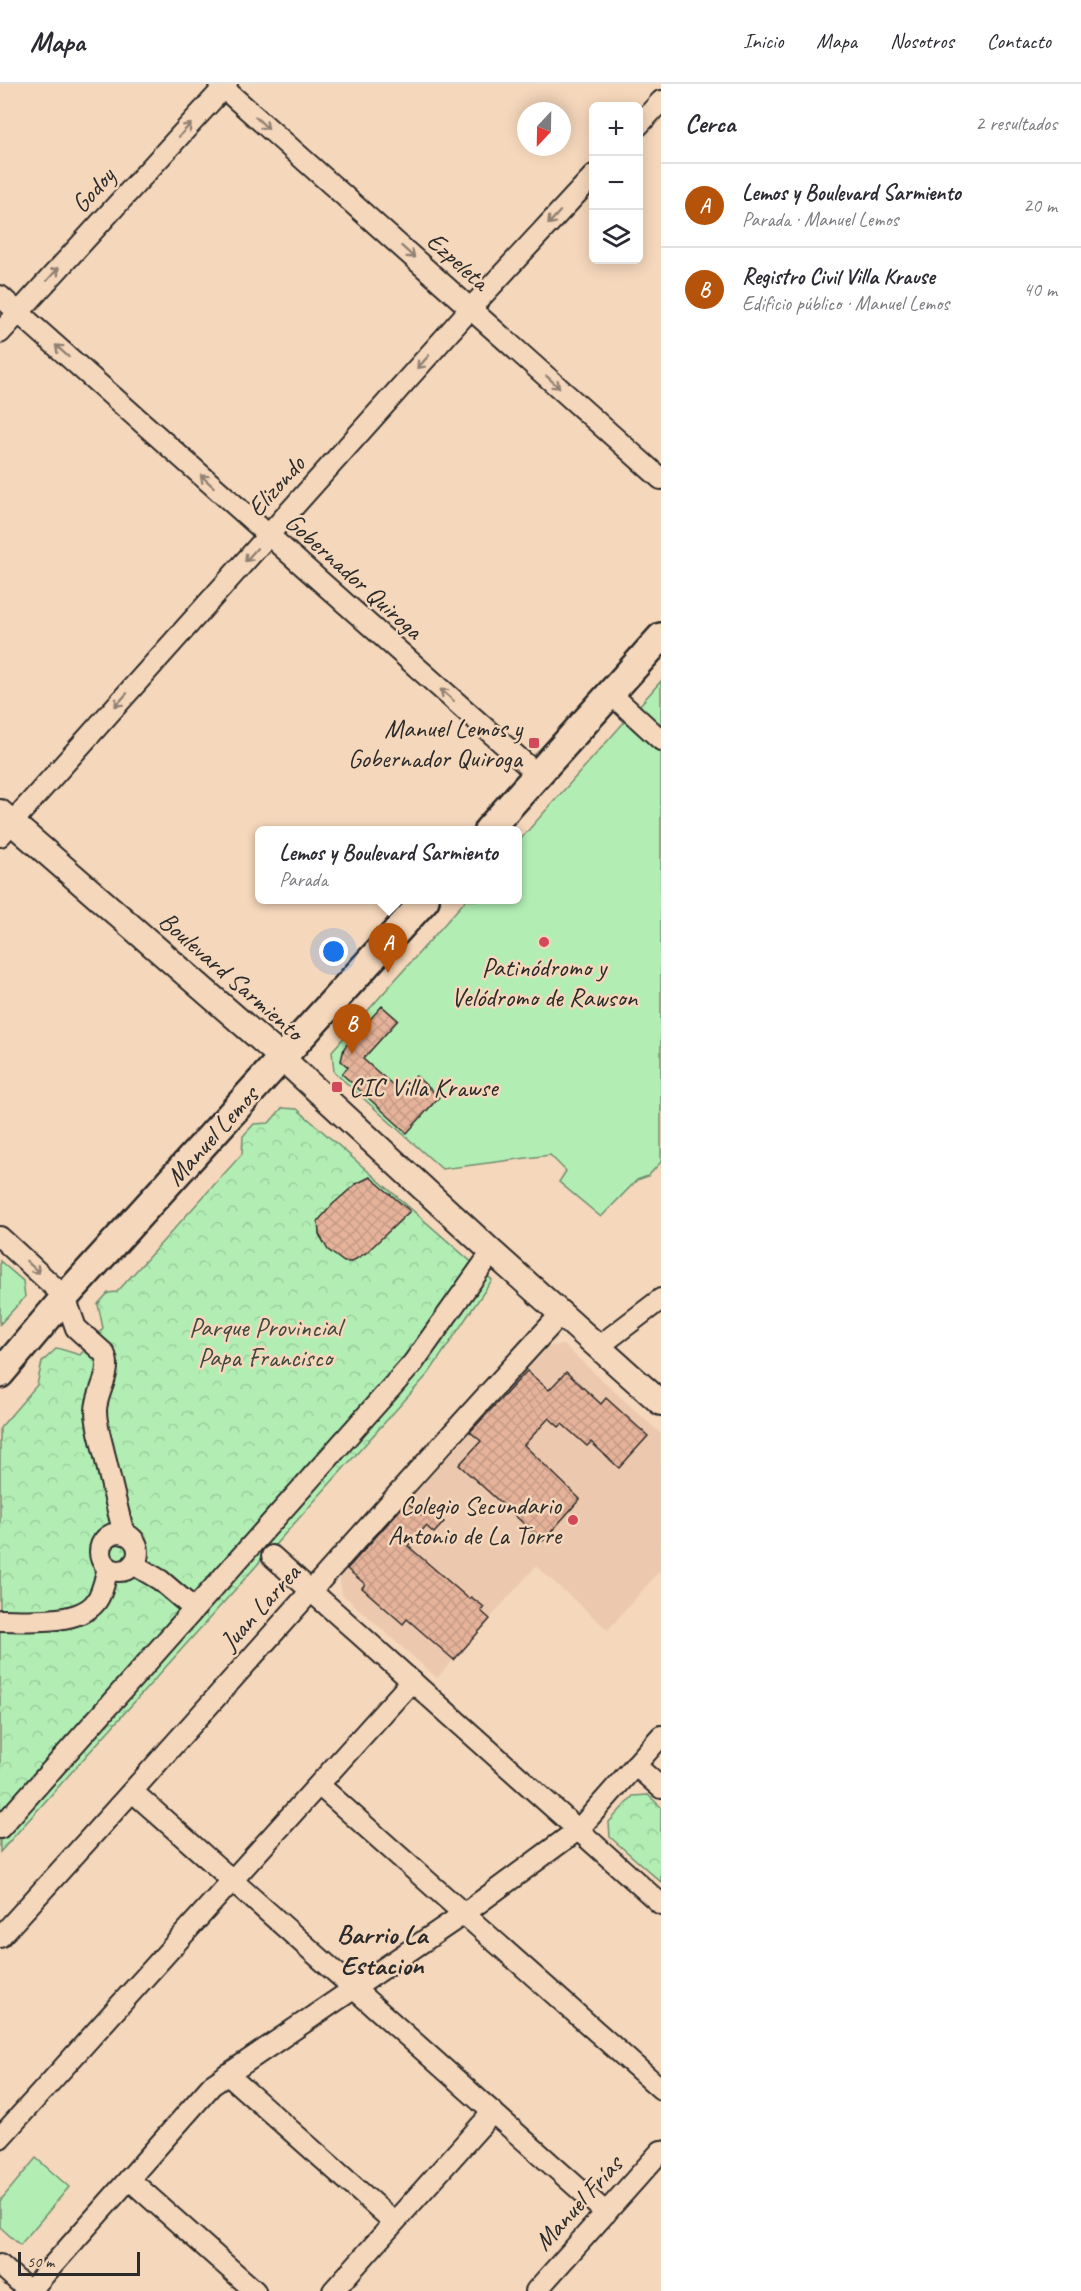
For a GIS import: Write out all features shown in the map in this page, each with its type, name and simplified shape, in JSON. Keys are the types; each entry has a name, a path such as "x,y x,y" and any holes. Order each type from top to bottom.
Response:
{"main road":[{"path":"492,826 661,638"},
{"name":"Manuel Lemos","path":"0,1374 65,1297 421,904"}],"street":[{"name":"Ezpeleta","path":"223,85 661,479"},
{"name":"Godoy","path":"0,333 223,85"},
{"path":"643,121 661,101"},
{"name":"Elizondo","path":"4,823 268,536 589,180"},
{"name":"Gobernador Quiroga","path":"0,296 538,775"},
{"path":"610,693 658,731"},
{"name":"Boulevard Sarmiento","path":"4,823 282,1058 492,1252 661,1403"},
{"path":"0,1237 65,1297 76,1328 104,1353 109,1364 97,1400 97,1422 124,1534"},
{"path":"0,1828 413,1363 492,1252"},
{"path":"598,1347 661,1299"},
{"name":"Juan Larrea","path":"0,1936 133,1792 421,1465 561,1314"},
{"path":"111,1534 124,1534 134,1541 138,1553 133,1564 118,1571 108,1567 100,1556 102,1544 111,1534"},
{"path":"272,1556 661,1904"},
{"path":"133,1564 160,1580 194,1609"},
{"path":"0,1620 50,1620 80,1614 96,1601 108,1567"},
{"path":"0,2138 412,1681"},
{"path":"0,2265 29,2291 212,2085 465,1913 579,1829 661,1736"},
{"path":"635,1765 661,1788"},
{"path":"319,1785 661,2089"},
{"path":"133,1792 606,2213"},
{"path":"227,2074 394,2222"},
{"path":"333,2291 493,2112"},
{"name":"Manuel Frías","path":"536,2291 661,2151"},
{"path":"129,2179 255,2291"}],"shaded area":[{"name":"Colegio Secundario Antonio de La Torre","path":"564,1345 661,1434 661,1569 608,1630 536,1566 437,1678 342,1594 339,1575 549,1346"}],"green space":[{"path":"661,681 661,727 639,706"},
{"name":"Patinódromo y Velódromo de Rawson","path":"627,719 661,750 661,1162 648,1176 637,1180 601,1217 559,1182 566,1171 550,1155 442,1169 334,1072 332,1051 462,904 522,904 522,837"},
{"name":"Parque Provincial Papa Francisco","path":"282,1108 297,1109 492,1280 429,1373 0,1852 0,1428 37,1385 42,1362 57,1348 80,1355 103,1328 98,1304 108,1293 117,1292 242,1154 243,1136 254,1124 269,1123"},
{"path":"0,1261 23,1281 25,1297 0,1324"},
{"path":"648,1795 661,1807 661,1882 610,1837 609,1822 633,1796"},
{"path":"36,2158 69,2187 20,2245 0,2227 0,2201"}],"building":[{"path":"382,1006 398,1020 363,1059 401,1092 416,1076 439,1097 407,1133 342,1074 348,1067 341,1061 344,1048"},
{"path":"370,1177 410,1211 366,1253 351,1262 344,1262 328,1250 319,1234 318,1221 356,1184"},
{"path":"527,1371 549,1390 566,1372 601,1404 606,1398 648,1436 619,1468 591,1442 587,1446 562,1424 559,1427 549,1418 524,1445 580,1499 543,1541 459,1465 481,1441 470,1432"},
{"path":"407,1502 421,1515 427,1508 444,1522 434,1533 426,1526 408,1546 469,1599 471,1597 484,1607 481,1611 490,1619 454,1660 407,1619 403,1624 362,1588 365,1584 347,1569"}],"place":[{"name":"Manuel Lemos y Gobernador Quiroga","path":"534,743"},
{"name":"Patinódromo y Velódromo de Rawson","path":"544,942"},
{"name":"Lemos y Boulevard Sarmiento","path":"388,973"},
{"name":"Registro Civil Villa Krause","path":"352,1054"},
{"name":"CIC Villa Krawse","path":"337,1087"},
{"name":"Colegio Secundario Antonio de La Torre","path":"573,1520"}],"district":[{"name":"Barrio La Estacion","path":"382,1950"}]}
